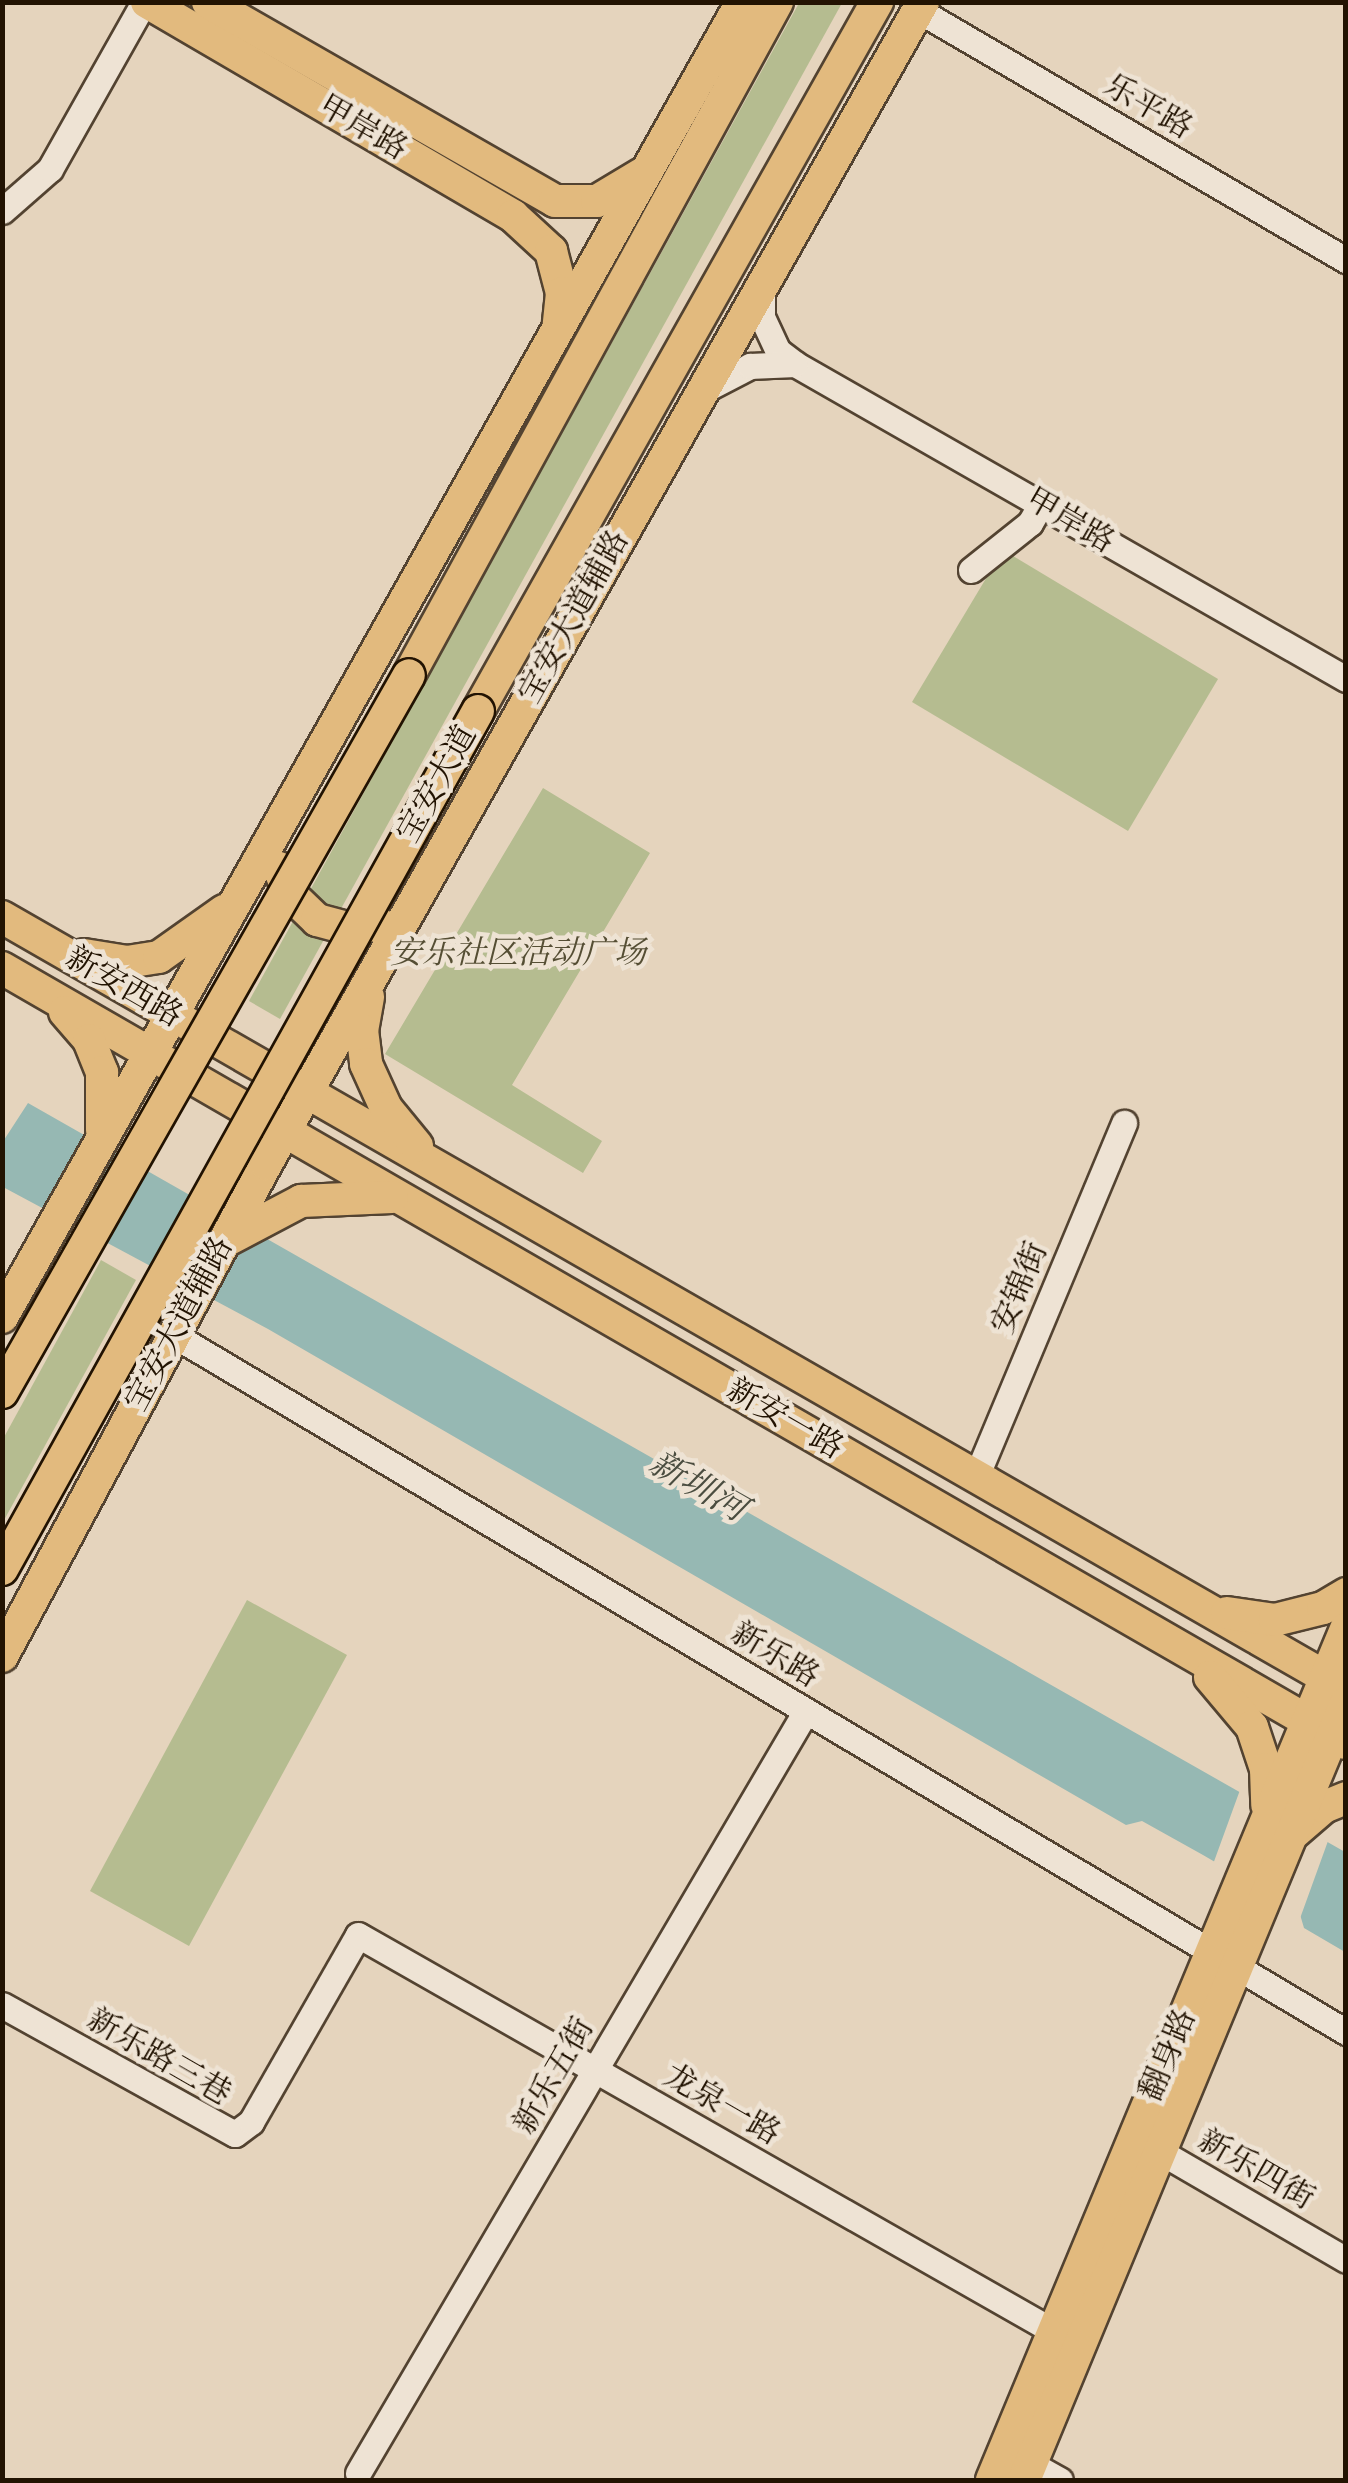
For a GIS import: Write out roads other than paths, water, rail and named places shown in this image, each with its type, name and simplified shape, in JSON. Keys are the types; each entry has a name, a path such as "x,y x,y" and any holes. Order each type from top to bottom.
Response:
{"main road":[{"name":"甲岸路","path":"145,2 272,58 555,201 598,201 627,188 652,164"},
{"name":"甲岸路","path":"208,2 272,58 535,233 558,270 558,334"},
{"path":"2,1316 245,891 742,2"},
{"path":"691,159 754,2"},
{"path":"2,1392 409,676 777,2"},
{"name":"宝安大道","path":"2,1569 877,2"},
{"path":"767,200 916,5"},
{"name":"宝安大道辅路","path":"2,1656 221,1244 254,1210 285,1130 306,1091 916,5"},
{"path":"274,839 289,893 317,920 351,930 373,927 410,906"},
{"path":"47,943 91,958 159,957 198,934 245,891"},
{"name":"新安西路","path":"2,917 246,1056"},
{"path":"382,955 364,1010 366,1064 386,1108 434,1164"},
{"path":"16,976 78,1024 97,1055 107,1103 104,1138"},
{"name":"新安西路","path":"16,976 224,1095"},
{"name":"新安一路","path":"246,1056 1339,1690"},
{"name":"新安一路","path":"224,1095 1328,1732"},
{"path":"254,1210 321,1196 402,1198"},
{"path":"1196,1604 1275,1620 1323,1608 1346,1594"},
{"name":"翻身路","path":"1028,2472 1147,2144 1277,1828 1305,1790 1328,1732 1339,1690 1346,1629"},
{"path":"1174,1644 1235,1702 1305,1790 1277,1828"},
{"name":"翻身路","path":"992,2480 1054,2331 1147,2144"}],"street":[{"path":"2,211 50,169 145,2"},
{"name":"乐平路","path":"916,5 1346,260"},
{"path":"762,283 762,317 778,351 795,364"},
{"path":"700,392 750,366 795,364"},
{"name":"甲岸路","path":"795,364 1346,679"},
{"path":"970,570 1030,522 1040,504"},
{"name":"安锦街","path":"976,1477 1124,1123"},
{"name":"新乐路","path":"172,1334 806,1711 1227,1949 1346,2032"},
{"name":"新乐五街","path":"358,2473 806,1711"},
{"name":"龙泉一路","path":"358,1935 1054,2331"},
{"name":"新乐路三巷","path":"2,2005 235,2134 251,2122 358,1935"},
{"name":"新乐四街","path":"1147,2144 1346,2260"},
{"path":"1028,2472 1060,2480"}],"water":[{"name":"新圳河","path":"28,1103 1345,1852 1345,1952 1304,1928 1299,1911 1203,1855 1142,1821 1126,1825 268,1329 3,1187 2,1143"}],"park label":[{"name":"安乐社区活动广场","path":"518,953"}]}
